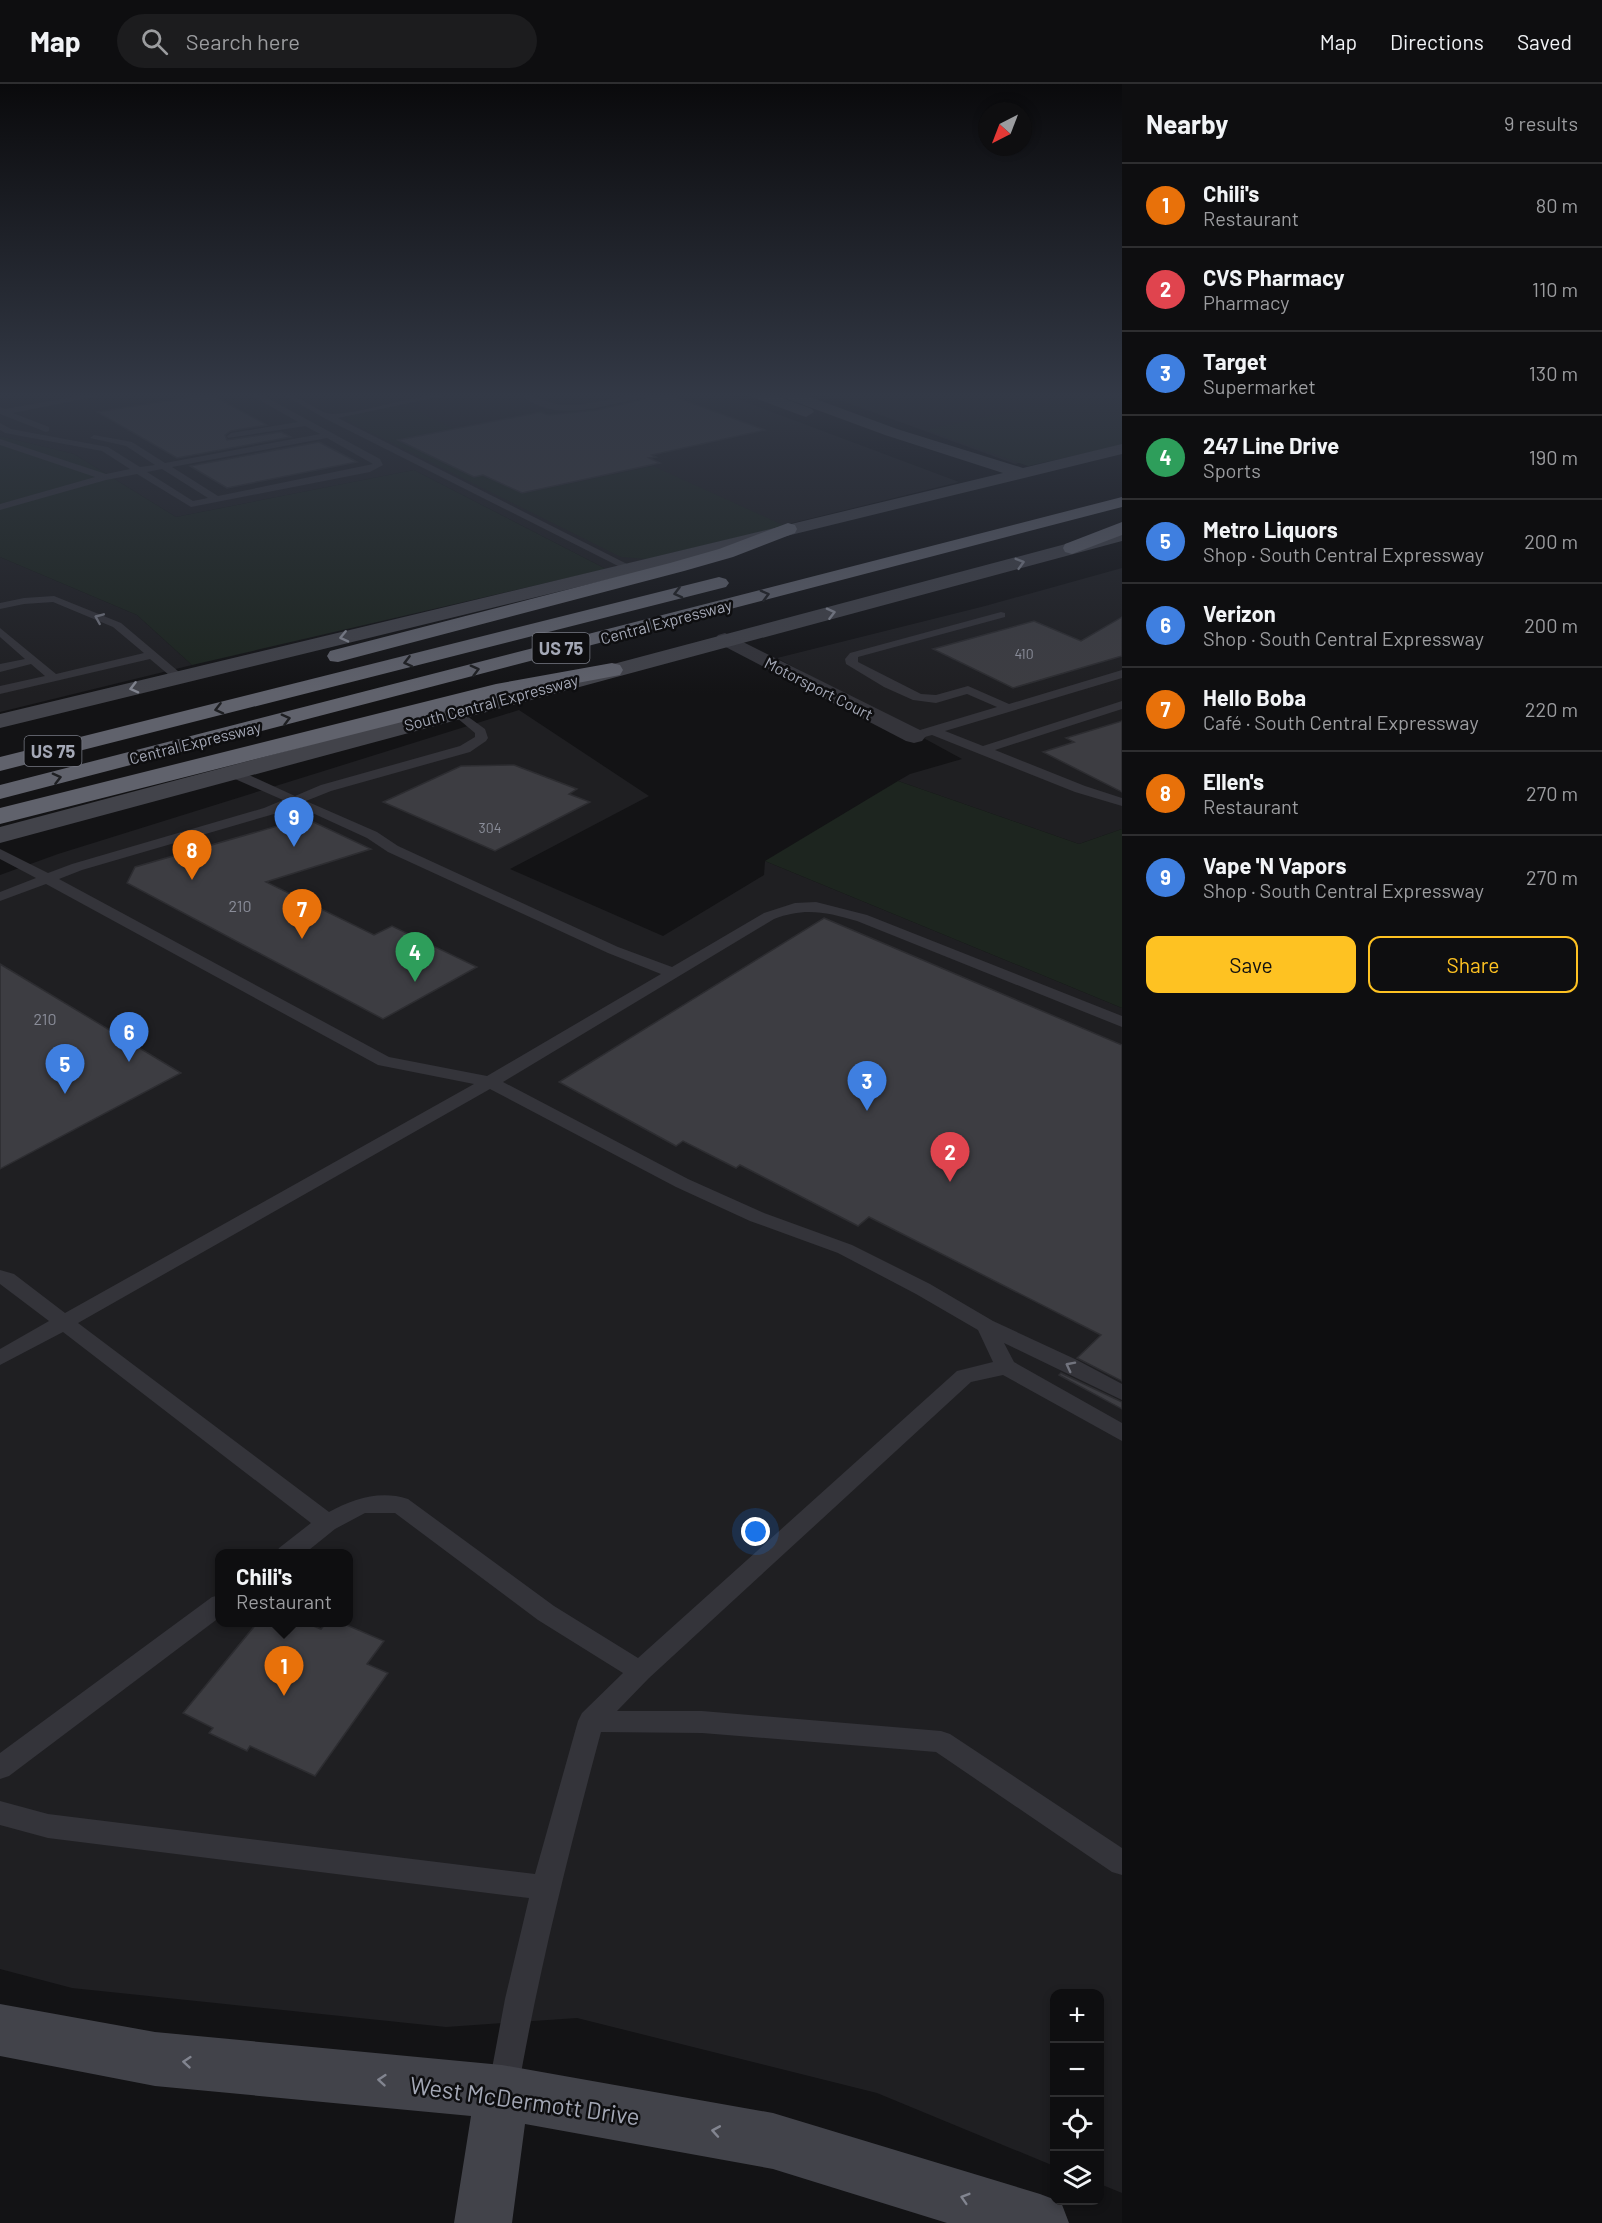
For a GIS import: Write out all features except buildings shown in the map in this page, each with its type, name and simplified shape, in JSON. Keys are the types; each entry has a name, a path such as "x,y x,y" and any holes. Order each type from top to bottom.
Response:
{"highway":[{"name":"Central Expressway","path":"0,792 1122,502"},
{"path":"1072,548 1122,528"},
{"path":"106,738 152,709 328,658 726,554 788,529"},
{"name":"Central Expressway","path":"0,764 741,578"},
{"path":"0,816 496,691 612,670"}],"main road":[{"path":"0,721 932,494"},
{"name":"South Central Expressway","path":"0,835 725,639 969,577 1122,535"},
{"name":"West McDermott Drive","path":"0,2030 155,2059 502,2092 773,2141 1040,2223"},
{"path":"483,2223 502,2092"}],"street":[{"name":"Motorsport Court","path":"725,639 923,733"}],"lane":[{"path":"0,507 46,494"},
{"path":"175,494 191,504 243,494"},
{"path":"209,494 217,499"},
{"path":"482,494 630,568"},
{"path":"0,606 24,601 54,599 117,625 179,677"},
{"path":"1001,615 854,655 850,660 852,664 914,696 927,700 968,690 1008,708"},
{"path":"0,631 54,678"},
{"path":"0,690 152,655"},
{"path":"0,668 34,660"},
{"path":"923,733 1122,674"},
{"path":"983,750 1122,705"},
{"path":"0,897 45,877 269,811 326,788 476,744 482,738 481,732 456,712"},
{"path":"923,733 983,750 1080,789 1122,802"},
{"path":"231,772 297,800 372,835 393,849 613,950 673,973"},
{"path":"0,853 384,1061 490,1082 682,1183 757,1217 845,1249 923,1289 986,1326 1070,1365 1122,1393"},
{"path":"0,1358 490,1082 769,916 791,907 809,905 862,918 1122,1022"},
{"path":"0,1276 7,1279 327,1523"},
{"path":"986,1326 1006,1367 1122,1433"},
{"path":"502,2092 519,1999 545,1888 591,1721 640,1671 964,1376 1006,1367"},
{"path":"293,1549 327,1523 362,1505 400,1505 546,1613 640,1671"},
{"path":"0,1768 215,1607"},
{"path":"591,1721 702,1722 941,1742 1122,1863"},
{"path":"0,1813 48,1826 545,1888"}],"shaded area":[{"path":"0,494 138,494 176,517 293,494 460,494 606,569 192,665 137,615 0,557"},
{"path":"138,494 293,494 176,517"},
{"path":"460,494 911,494 606,569"},
{"path":"494,494 714,494 785,526 646,559 621,557"},
{"path":"0,557 137,615 192,665 0,712"},
{"path":"1122,568 1122,829 1079,844 898,781 910,774 962,759 777,658 985,606"},
{"path":"519,710 649,796 510,869 663,936 764,875 765,861 1122,1008 1122,2193 1104,2186 1104,1989 1050,1989 1050,2164 877,2093 577,2018 446,2027 72,1988 0,1969 0,875 58,854"},
{"path":"898,781 1079,844 1122,829 1122,1008 765,861"}],"place":[{"name":"Vape 'N Vapors","path":"294,847"},
{"name":"Ellen's","path":"192,880"},
{"name":"Hello Boba","path":"302,939"},
{"name":"247 Line Drive","path":"415,982"},
{"name":"Verizon","path":"129,1062"},
{"name":"Metro Liquors","path":"65,1094"},
{"name":"Target","path":"867,1111"},
{"name":"CVS Pharmacy","path":"950,1182"},
{"name":"Chili's","path":"284,1696"}]}
